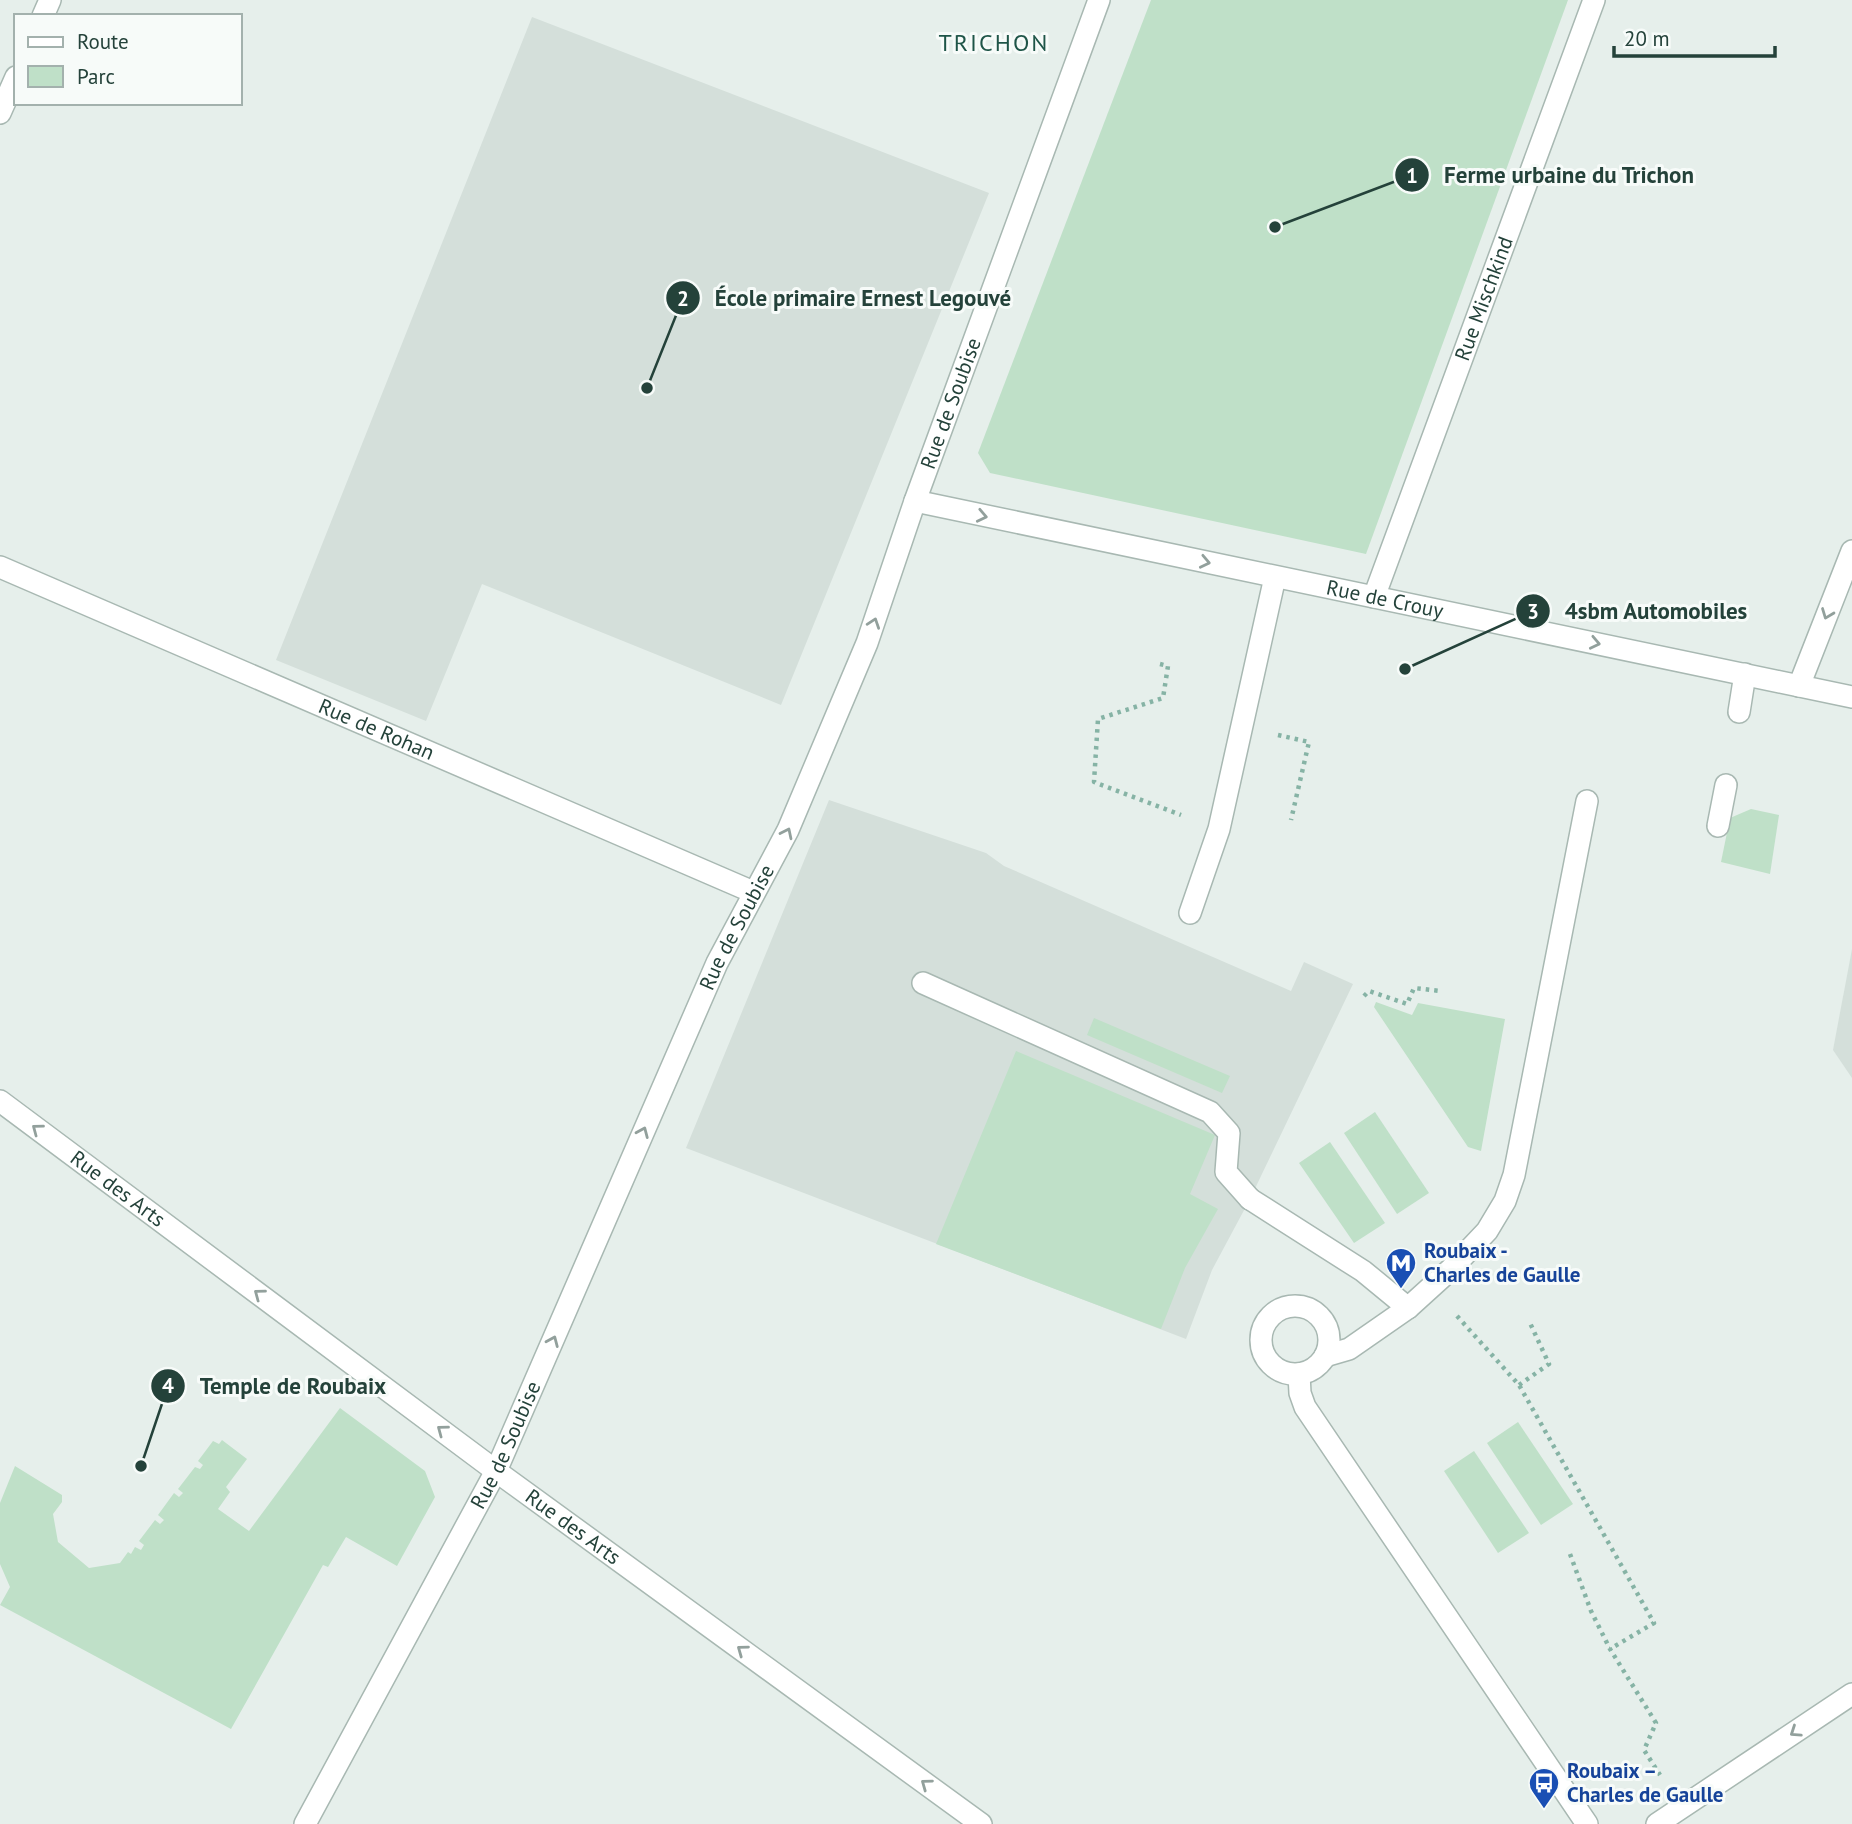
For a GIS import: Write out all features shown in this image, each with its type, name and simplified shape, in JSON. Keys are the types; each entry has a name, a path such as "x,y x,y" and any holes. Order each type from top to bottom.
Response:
{"street":[{"name":"Rue de Soubise","path":"304,1824 496,1471 717,964 788,830 867,643 915,501 1099,0"},
{"name":"Rue Mischkind","path":"1374,597 1594,0"},
{"path":"0,113 14,82"},
{"name":"Rue de Crouy","path":"915,501 1852,697"},
{"path":"1799,686 1852,551"},
{"name":"Rue de Rohan","path":"0,567 754,892"},
{"path":"1190,913 1219,829 1275,577"},
{"path":"1739,712 1745,674"},
{"path":"1718,826 1726,785"},
{"path":"1325,1356 1349,1349 1408,1308 1460,1261 1487,1231 1505,1201 1514,1175 1587,801"},
{"path":"923,983 1210,1112 1229,1133 1226,1171 1250,1199 1363,1271 1408,1308"},
{"name":"Rue des Arts","path":"0,1101 496,1471 981,1824"},
{"path":"1287,1306 1312,1310 1328,1330 1325,1356 1314,1368 1298,1374 1274,1368 1263,1354 1260,1337 1266,1321 1271,1314 1287,1306"},
{"path":"1298,1374 1305,1407 1587,1824"},
{"path":"1657,1824 1852,1694"}],"path":[{"path":"1160,664 1168,666 1163,698 1098,719 1094,782 1219,829"},
{"path":"1279,724 1277,735 1309,743 1291,820"},
{"path":"1364,996 1369,991 1407,1004 1414,988 1440,991"},
{"path":"1430,1287 1519,1385 1654,1623 1609,1649"},
{"path":"1519,1385 1549,1364 1530,1323"},
{"path":"1570,1554 1591,1611 1609,1649 1656,1723 1644,1751 1681,1808"}],"shaded area":[{"path":"532,17 989,193 781,705 482,584 426,721 276,660"},
{"path":"829,800 986,853 1004,866 1291,991 1304,962 1353,984 1250,1199 1212,1270 1186,1339 686,1148"},
{"path":"1852,949 1852,1078 1833,1050"}],"green space":[{"path":"1151,0 1568,0 1366,554 990,473 978,453"},
{"path":"1751,809 1779,815 1770,874 1721,862 1730,818"},
{"path":"1376,1002 1412,1015 1418,1003 1505,1019 1481,1151 1468,1147 1374,1007"},
{"path":"1094,1018 1230,1076 1222,1093 1087,1035"},
{"path":"1016,1051 1215,1135 1190,1194 1218,1209 1185,1268 1161,1329 936,1244"},
{"path":"1375,1112 1429,1193 1397,1214 1344,1133"},
{"path":"1330,1142 1385,1223 1354,1243 1299,1163"},
{"path":"340,1408 425,1471 435,1497 397,1566 346,1537 328,1567 323,1565 231,1729 0,1605 10,1587 0,1564 0,1503 15,1466 62,1495 62,1502 53,1514 58,1542 89,1568 120,1563 135,1547 141,1550 144,1545 139,1541 155,1520 160,1524 164,1520 158,1515 174,1493 179,1497 183,1493 178,1489 195,1467 200,1469 203,1465 198,1461 213,1441 219,1444 222,1440 247,1459 226,1487 230,1492 218,1509 249,1531"},
{"path":"1518,1422 1573,1504 1541,1525 1487,1443"},
{"path":"1474,1451 1529,1533 1498,1553 1444,1471"}],"place":[{"name":"Ferme urbaine du Trichon","path":"1275,227"},
{"name":"École primaire Ernest Legouvé","path":"647,388"},
{"name":"4sbm Automobiles","path":"1405,669"},
{"name":"Roubaix - Charles de Gaulle","path":"1401,1290"},
{"name":"Temple de Roubaix","path":"141,1466"},
{"name":"Roubaix – Charles de Gaulle","path":"1544,1810"}],"district":[{"name":"TRICHON","path":"994,43"}]}
